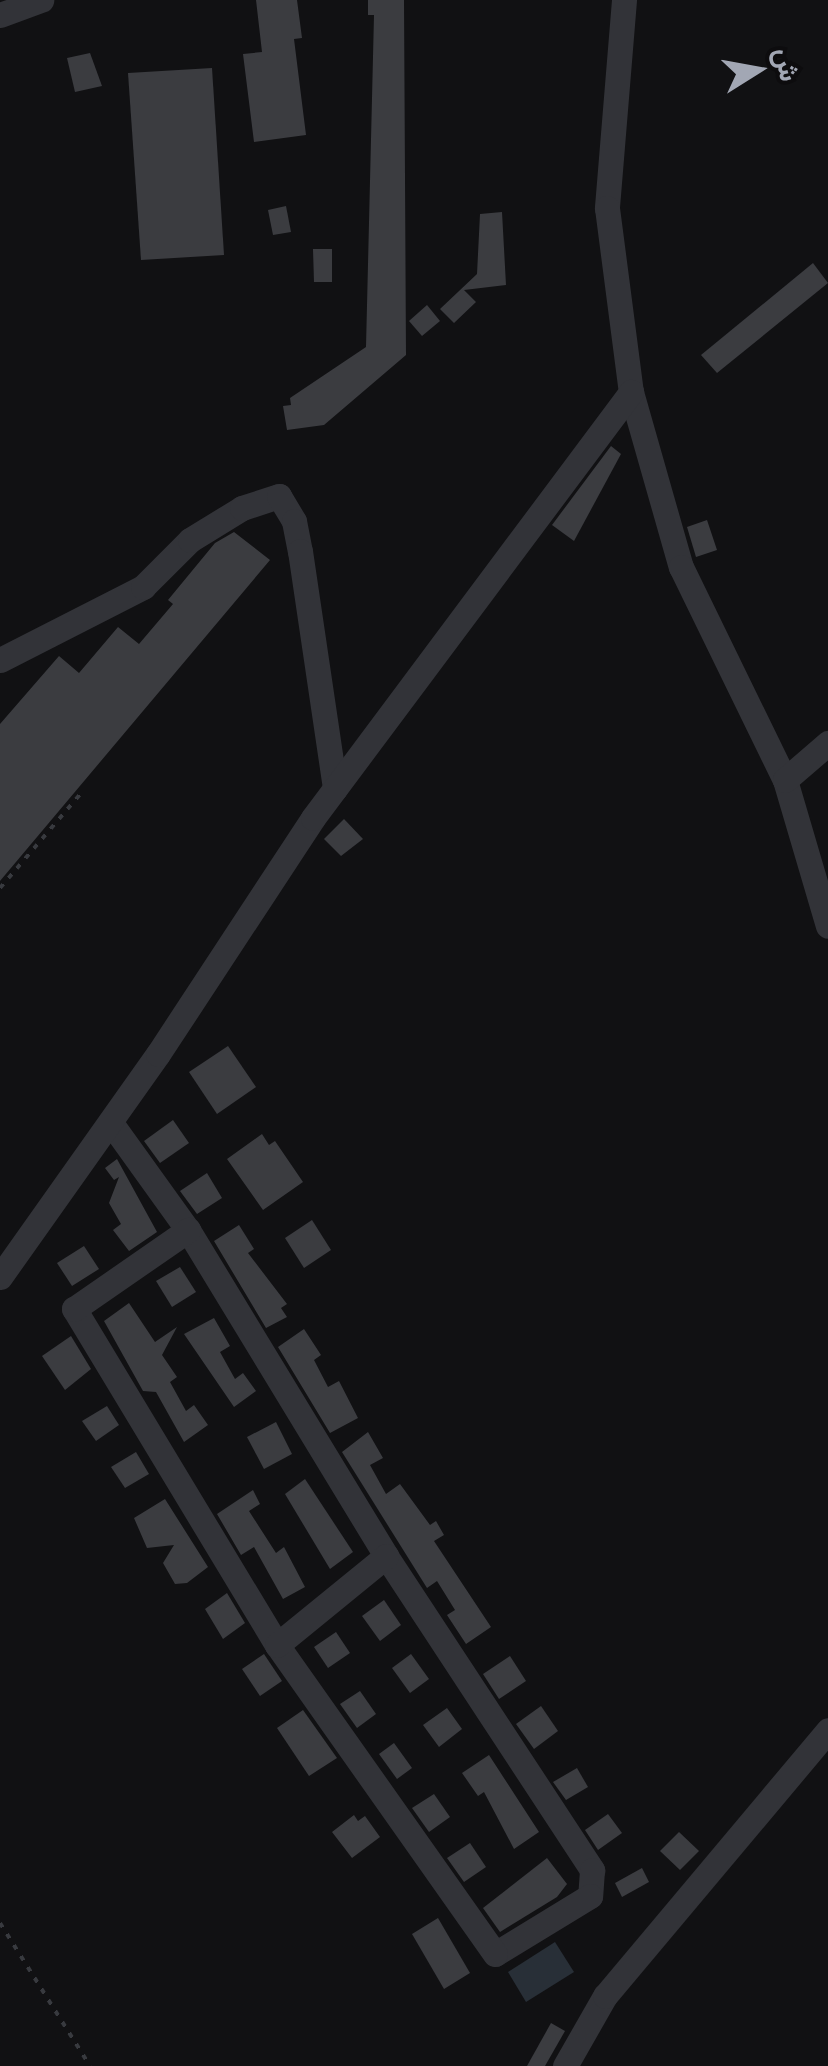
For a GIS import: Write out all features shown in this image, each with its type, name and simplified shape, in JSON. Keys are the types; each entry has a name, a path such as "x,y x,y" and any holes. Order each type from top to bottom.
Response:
{"street":[{"path":"0,15 41,0"},
{"path":"624,0 606,208 631,392 681,567 785,780 828,926"},
{"path":"0,1278 112,1122 335,788 631,392"},
{"path":"0,660 143,587 190,540 242,508 279,496 294,521 300,552 335,788"},
{"path":"785,780 828,742"},
{"path":"112,1122 188,1230 386,1556 592,1870 590,1896 494,1954 277,1645 74,1309 188,1230"},
{"path":"277,1645 386,1556"},
{"path":"565,2066 605,1996 828,1730"}],"path":[{"path":"0,888 82,792"},
{"path":"0,1924 90,2066"}],"shaded area":[{"path":"555,1942 574,1972 526,2002 508,1972"}],"building":[{"path":"256,0 297,0 302,38 294,39 306,135 254,142 243,54 262,52"},
{"path":"368,0 404,0 406,355 324,425 287,430 283,406 291,405 290,398 366,347 374,15 368,15"},
{"path":"90,53 102,86 75,92 67,58"},
{"path":"212,68 224,255 141,260 128,73"},
{"path":"286,206 291,232 273,235 268,210"},
{"path":"502,212 506,285 464,290 476,302 454,323 440,309 477,274 480,214"},
{"path":"313,249 332,249 332,282 314,282"},
{"path":"813,263 828,283 717,373 701,355"},
{"path":"427,305 440,321 422,336 409,321"},
{"path":"611,446 621,454 574,541 552,525"},
{"path":"707,520 717,550 696,557 687,527"},
{"path":"234,532 270,560 0,881 0,724 59,656 79,673 118,627 139,644 173,604 168,600 215,543"},
{"path":"344,819 363,839 341,856 324,839"},
{"path":"228,1046 256,1087 217,1114 189,1072"},
{"path":"173,1120 189,1143 160,1163 144,1141"},
{"path":"262,1134 269,1145 275,1141 303,1182 263,1210 227,1159"},
{"path":"117,1159 157,1232 129,1251 113,1230 121,1224 109,1203 119,1177 114,1180 105,1168"},
{"path":"207,1173 222,1198 197,1214 180,1191"},
{"path":"312,1220 331,1250 304,1268 285,1238"},
{"path":"239,1225 254,1249 248,1253 287,1304 281,1308 287,1317 266,1328 214,1241"},
{"path":"84,1246 99,1269 72,1286 57,1263"},
{"path":"180,1267 196,1292 172,1307 156,1281"},
{"path":"129,1303 155,1342 177,1327 162,1355 177,1377 170,1382 186,1411 194,1405 208,1425 184,1442 156,1392 143,1391 104,1321"},
{"path":"214,1318 230,1346 220,1352 235,1379 243,1373 256,1391 234,1407 184,1334"},
{"path":"304,1329 321,1355 314,1360 328,1387 339,1381 358,1418 330,1433 278,1347"},
{"path":"71,1336 91,1369 65,1390 42,1356"},
{"path":"107,1406 119,1425 96,1441 82,1421"},
{"path":"276,1422 292,1454 264,1469 247,1437"},
{"path":"368,1432 383,1458 370,1465 386,1494 400,1484 430,1525 436,1521 444,1535 434,1541 491,1627 466,1644 447,1615 455,1610 437,1581 427,1588 342,1452"},
{"path":"136,1452 149,1474 125,1488 111,1467"},
{"path":"305,1479 353,1552 330,1569 285,1494"},
{"path":"253,1490 260,1504 249,1511 276,1553 284,1547 305,1587 283,1599 254,1547 241,1555 217,1514"},
{"path":"165,1499 208,1567 187,1583 175,1584 163,1563 174,1545 147,1548 134,1518"},
{"path":"227,1593 245,1623 223,1639 205,1609"},
{"path":"384,1600 401,1625 380,1641 362,1616"},
{"path":"336,1632 350,1653 328,1668 314,1647"},
{"path":"264,1654 282,1681 260,1696 242,1669"},
{"path":"411,1654 429,1679 410,1693 392,1668"},
{"path":"510,1656 526,1681 499,1699 483,1674"},
{"path":"360,1691 376,1714 357,1728 340,1704"},
{"path":"541,1706 558,1731 534,1749 516,1724"},
{"path":"447,1708 462,1729 439,1747 423,1725"},
{"path":"303,1710 337,1758 309,1776 277,1728"},
{"path":"394,1743 412,1768 397,1779 379,1754"},
{"path":"489,1755 539,1832 514,1849 484,1792 478,1796 462,1773"},
{"path":"577,1768 588,1787 566,1800 553,1782"},
{"path":"434,1794 450,1817 429,1832 412,1808"},
{"path":"608,1814 622,1833 598,1850 585,1830"},
{"path":"354,1815 358,1821 365,1816 380,1837 352,1858 332,1832"},
{"path":"679,1832 699,1851 680,1870 660,1851"},
{"path":"470,1843 486,1867 464,1882 447,1858"},
{"path":"547,1858 567,1884 557,1897 500,1932 483,1908"},
{"path":"642,1868 649,1882 622,1897 615,1883"},
{"path":"438,1918 470,1973 444,1989 412,1934"},
{"path":"551,2023 565,2031 545,2066 527,2066"}]}
